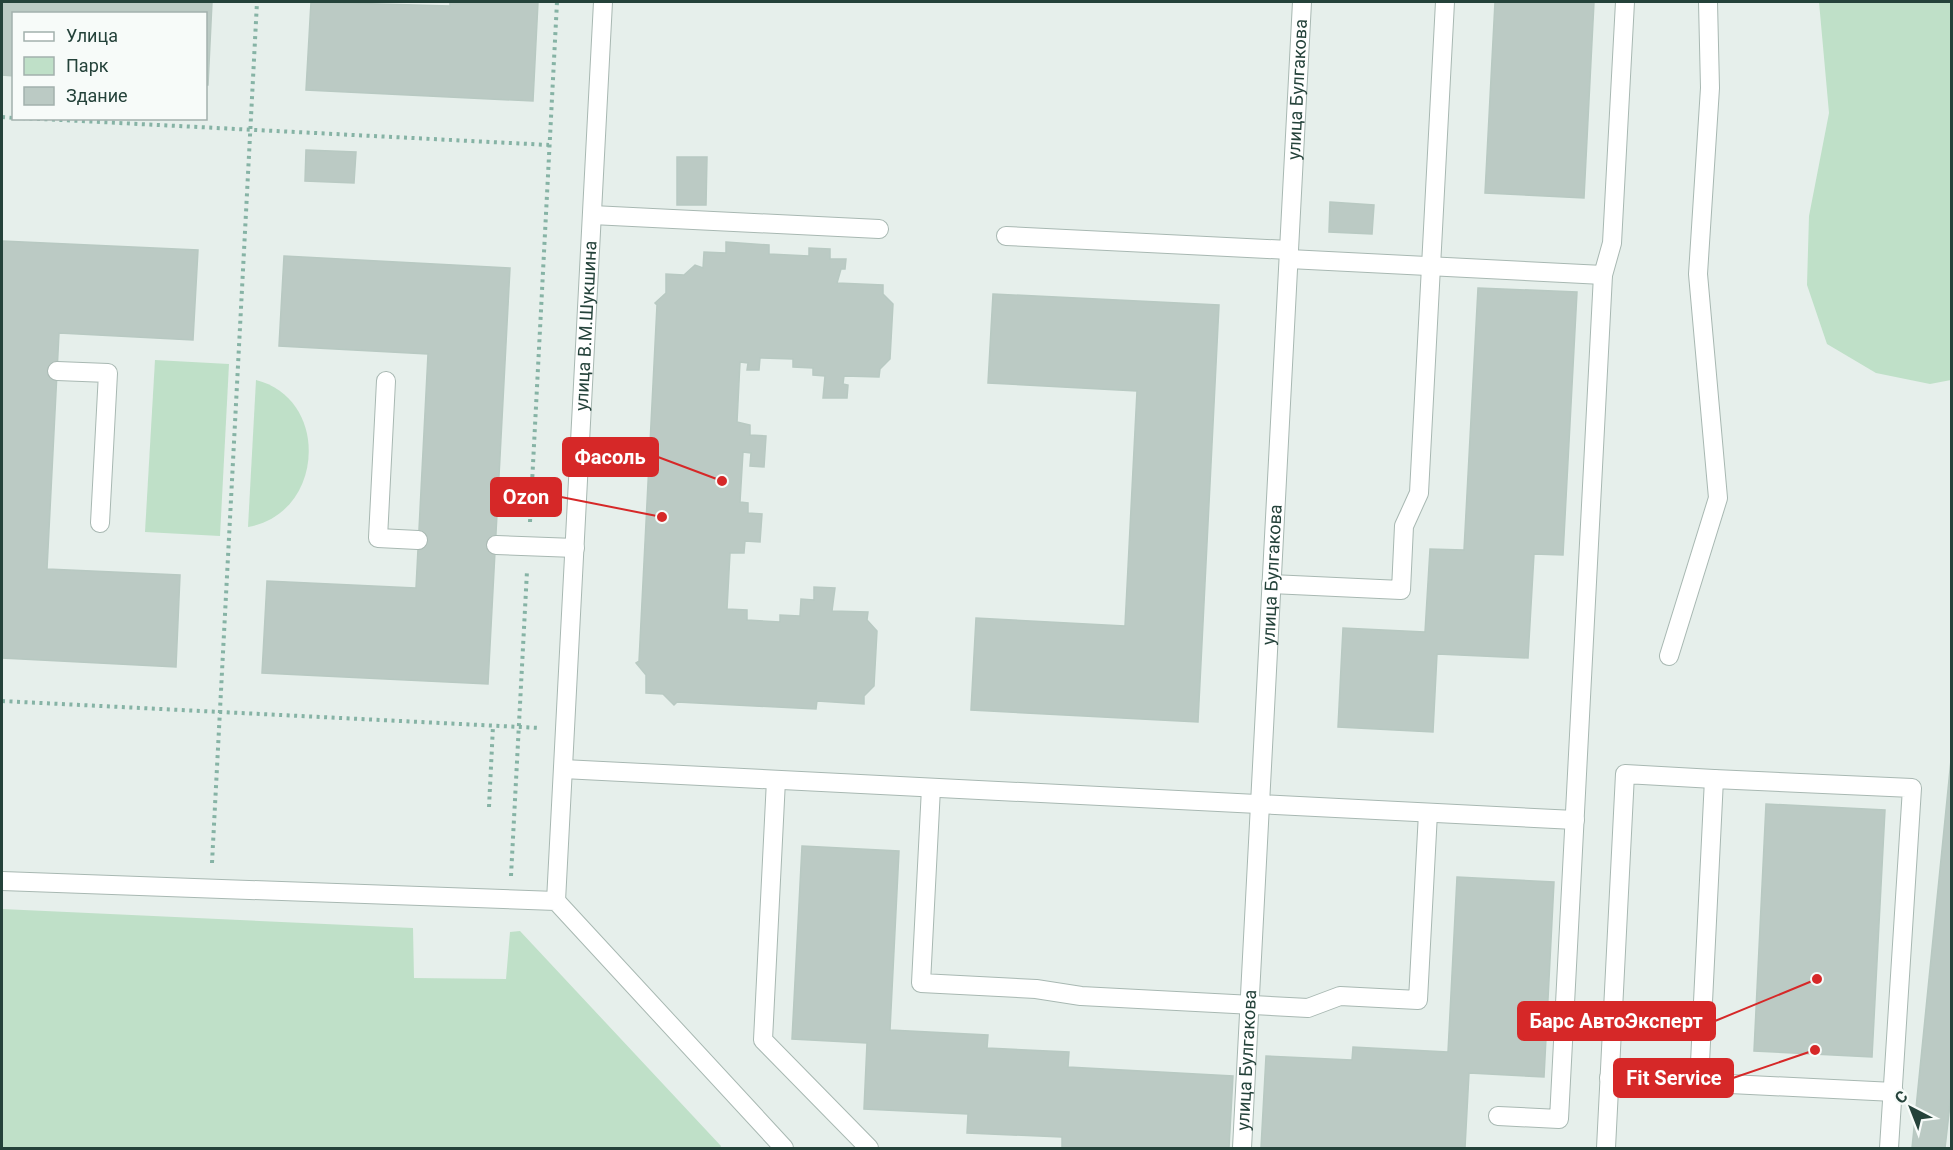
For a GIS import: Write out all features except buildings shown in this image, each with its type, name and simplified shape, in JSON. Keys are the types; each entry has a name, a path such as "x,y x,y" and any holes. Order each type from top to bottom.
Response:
{"street":[{"name":"улица В.М.Шукшина","path":"556,901 603,2"},
{"name":"улица Булгакова","path":"1242,1149 1302,2"},
{"path":"1272,584 1401,590 1404,526 1419,493 1445,2"},
{"path":"1498,1116 1559,1119 1603,275 1612,243 1625,2"},
{"path":"1669,656 1718,498 1698,274 1710,88 1708,2"},
{"path":"592,215 879,229"},
{"path":"1005,236 1289,254 1431,266 1603,275"},
{"path":"57,371 108,373 100,523"},
{"path":"386,381 378,538 418,540"},
{"path":"496,544 575,548"},
{"path":"563,769 1575,820"},
{"path":"1606,1149 1625,774 1912,788 1889,1149"},
{"path":"1699,1083 1714,778"},
{"path":"776,780 763,1040 869,1149"},
{"path":"931,788 921,983 1036,989 1081,996 1308,1008 1340,996 1418,1000 1428,813"},
{"path":"2,881 556,901 784,1149"},
{"path":"1609,1078 1894,1092"}],"path":[{"path":"210,888 257,2"},
{"path":"510,899 557,2"},
{"path":"60,120 549,145"},
{"path":"2,701 565,729"},
{"path":"489,807 494,726"}],"green space":[{"path":"1819,2 1951,2 1951,380 1930,384 1876,373 1827,344 1807,285 1809,216 1829,113"},
{"path":"155,360 229,364 220,536 145,532"},
{"path":"256,380 280,391 297,409 306,431 309,456 304,480 292,501 273,518 248,527"},
{"path":"2,909 413,928 414,978 506,979 510,932 520,931 721,1146 720,1148 2,1148"}],"place":[{"name":"Фасоль","path":"722,481"},
{"name":"Ozon","path":"662,517"},
{"name":"Барс АвтоЭксперт","path":"1817,979"},
{"name":"Fit Service","path":"1815,1050"}]}
